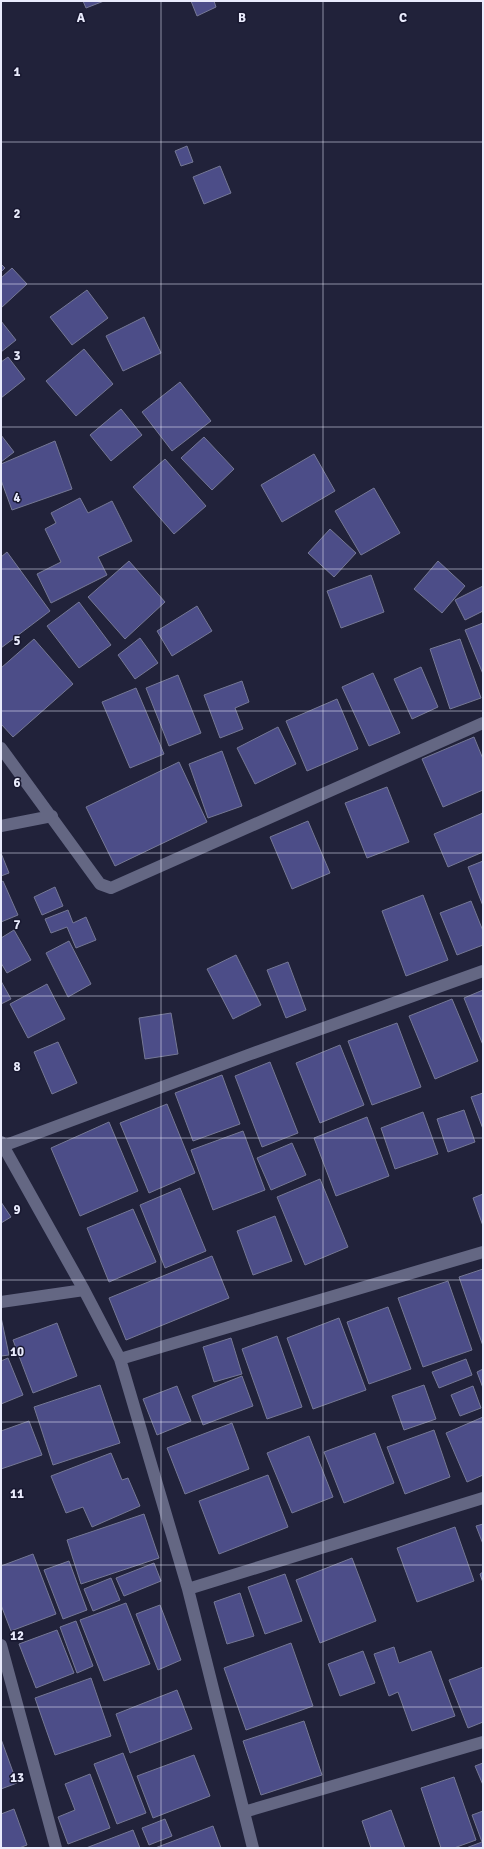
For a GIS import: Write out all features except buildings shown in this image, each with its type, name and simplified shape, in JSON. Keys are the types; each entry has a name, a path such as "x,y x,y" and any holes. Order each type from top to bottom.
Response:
{"street":[{"path":"1,748 52,816 100,884 111,888 483,723"},
{"path":"1,826 52,816"},
{"path":"254,1848 188,1589 120,1359 84,1290 2,1144 483,971"},
{"path":"120,1359 483,1252"},
{"path":"1,1302 84,1290"},
{"path":"188,1589 483,1498"},
{"path":"1,1645 56,1848"},
{"path":"244,1812 483,1742"}]}
